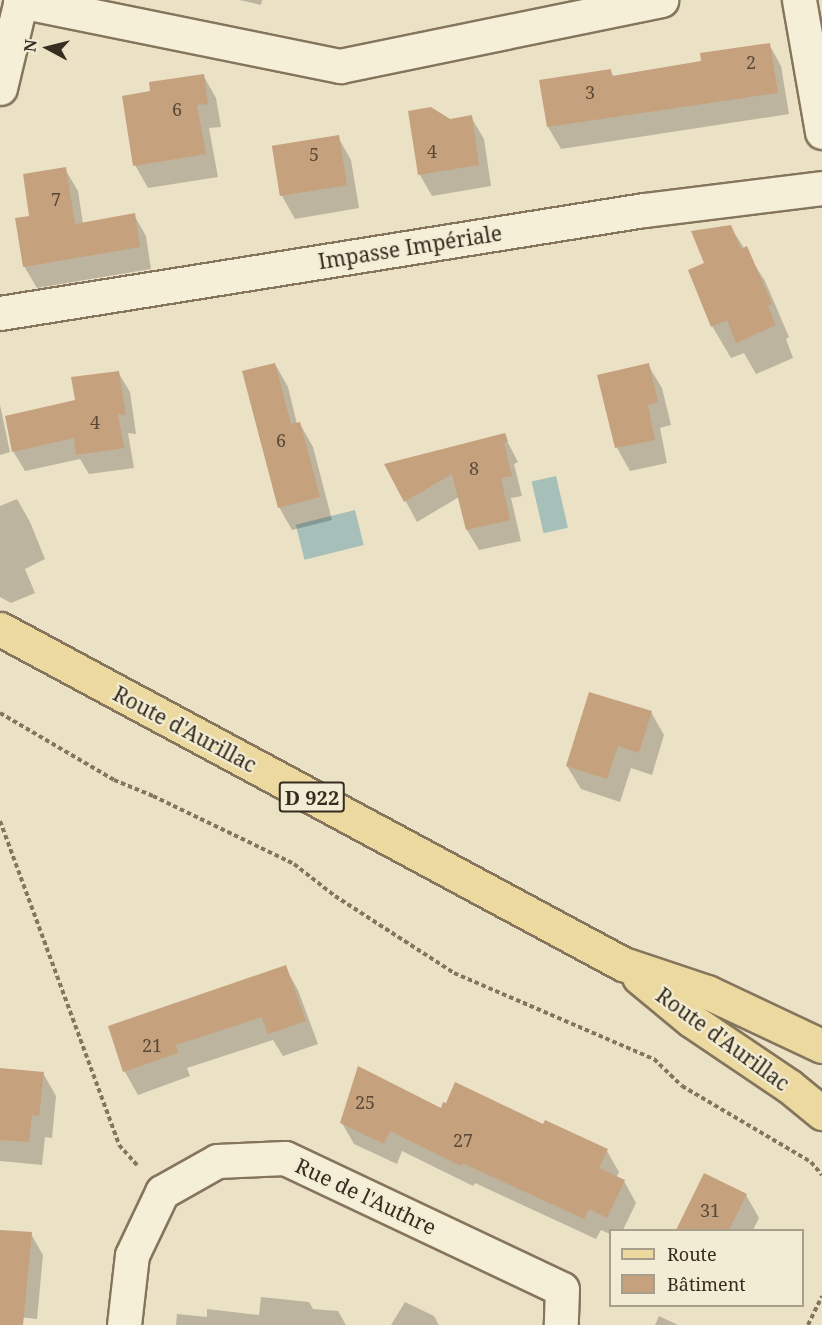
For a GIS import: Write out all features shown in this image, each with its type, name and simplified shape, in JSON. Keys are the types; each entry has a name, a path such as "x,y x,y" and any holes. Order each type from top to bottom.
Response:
{"main road":[{"name":"Route d'Aurillac","path":"0,629 623,964 707,992 822,1046"},
{"name":"Route d'Aurillac","path":"623,964 691,1020 789,1086 822,1113"}],"street":[{"path":"0,88 21,0 340,66 661,0"},
{"path":"799,0 822,132"},
{"name":"Impasse Impériale","path":"0,314 644,210 822,188"},
{"name":"Rue de l'Authre","path":"162,1192 217,1161 285,1158 562,1290 561,1325"},
{"path":"124,1325 132,1255 162,1192"}],"path":[{"path":"0,713 114,780 153,796 294,864 335,896 454,973 654,1059 682,1086 811,1161 822,1175"},
{"path":"0,821 119,1145 162,1192"},
{"path":"808,1325 822,1298"}],"water":[{"path":"556,476 568,528 544,533 532,482"},
{"path":"355,510 364,545 305,560 296,525"}],"building":[{"path":"770,43 778,93 547,127 539,80 611,69 612,76 701,61 700,53"},
{"path":"204,74 208,104 197,105 206,154 133,166 122,96 150,91 149,82"},
{"path":"431,107 450,119 472,115 479,165 418,175 408,111"},
{"path":"339,135 347,185 280,196 272,146"},
{"path":"66,167 75,224 135,213 140,247 23,267 15,218 29,216 23,174"},
{"path":"731,225 741,249 747,246 772,304 768,306 776,325 736,343 727,320 711,327 688,270 704,263 691,231"},
{"path":"275,363 291,424 300,422 320,497 278,508 242,371"},
{"path":"649,363 658,402 648,405 655,440 615,448 597,375"},
{"path":"119,371 126,415 118,414 124,448 76,455 74,438 12,452 5,416 75,400 71,377"},
{"path":"505,433 508,441 504,443 512,476 501,478 510,520 466,530 452,474 404,502 384,464"},
{"path":"589,692 652,711 639,753 618,746 607,779 566,766"},
{"path":"286,965 306,1021 268,1034 262,1017 176,1045 178,1053 123,1072 108,1026"},
{"path":"358,1066 441,1108 443,1102 446,1103 455,1082 543,1124 545,1120 608,1149 599,1168 625,1180 607,1218 589,1209 584,1219 462,1163 461,1166 390,1131 384,1144 340,1123"},
{"path":"0,1068 44,1072 39,1116 32,1115 29,1142 0,1140"},
{"path":"704,1173 747,1194 730,1229 676,1229"},
{"path":"0,1230 32,1232 23,1325 0,1325"}]}
